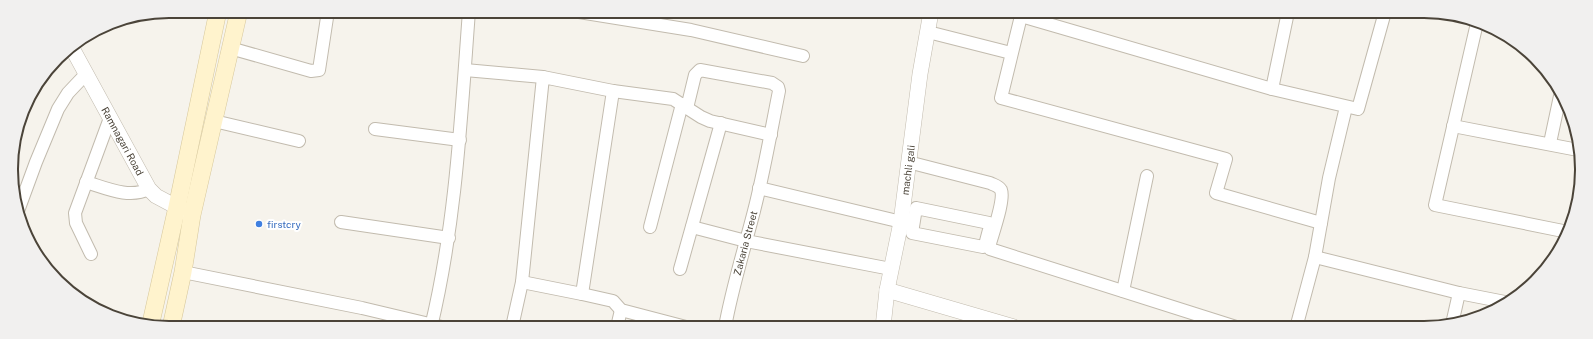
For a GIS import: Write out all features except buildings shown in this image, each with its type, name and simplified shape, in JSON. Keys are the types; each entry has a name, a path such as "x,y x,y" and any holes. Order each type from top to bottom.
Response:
{"main road":[{"path":"152,320 217,18"},
{"path":"172,321 183,272 192,215 237,18"}],"street":[{"path":"230,48 311,72 319,70 327,18"},
{"path":"436,321 449,238 460,140 469,18"},
{"path":"616,18 691,30 803,56"},
{"name":"machli gali","path":"884,321 891,269 907,223 908,162 920,74 930,18"},
{"path":"1020,18 1000,98 1226,159 1216,193 1321,223"},
{"path":"1034,18 1272,90 1358,110 1383,18"},
{"path":"1272,90 1287,18"},
{"path":"1476,28 1435,205 1562,231"},
{"path":"928,32 1011,53"},
{"name":"Ramnagari Road","path":"74,52 149,189 156,196 192,215"},
{"path":"465,70 543,77 612,91 668,98 701,117 771,135"},
{"name":"Zakaria Street","path":"684,106 696,75 700,70 772,83 778,87 771,135 726,321"},
{"path":"22,202 58,108 68,93 86,74"},
{"path":"513,321 522,282 543,77"},
{"path":"582,294 612,91"},
{"path":"1550,143 1559,102"},
{"path":"650,227 684,106"},
{"path":"1298,321 1315,257 1329,178 1346,107"},
{"path":"91,254 78,228 75,218 77,207 110,118"},
{"path":"214,121 299,141"},
{"path":"680,269 720,123"},
{"path":"1453,126 1550,143 1574,149"},
{"path":"375,129 460,140"},
{"path":"907,223 912,233 983,247 988,242 1001,202 1001,191 999,187 990,183 908,162"},
{"path":"1123,291 1147,176"},
{"path":"86,182 126,193 138,194 149,189"},
{"path":"759,188 907,223"},
{"path":"907,223 917,208 989,223 988,242 990,249 1215,321"},
{"path":"341,222 449,238"},
{"path":"692,227 746,241 891,269"},
{"path":"1315,257 1459,293 1499,301"},
{"path":"183,272 362,308 415,321"},
{"path":"522,282 612,301 621,310 663,321"},
{"path":"887,290 993,321"},
{"path":"1453,318 1459,293"},
{"path":"618,321 621,310"}],"place":[{"name":"firstcry","path":"259,224"}]}
